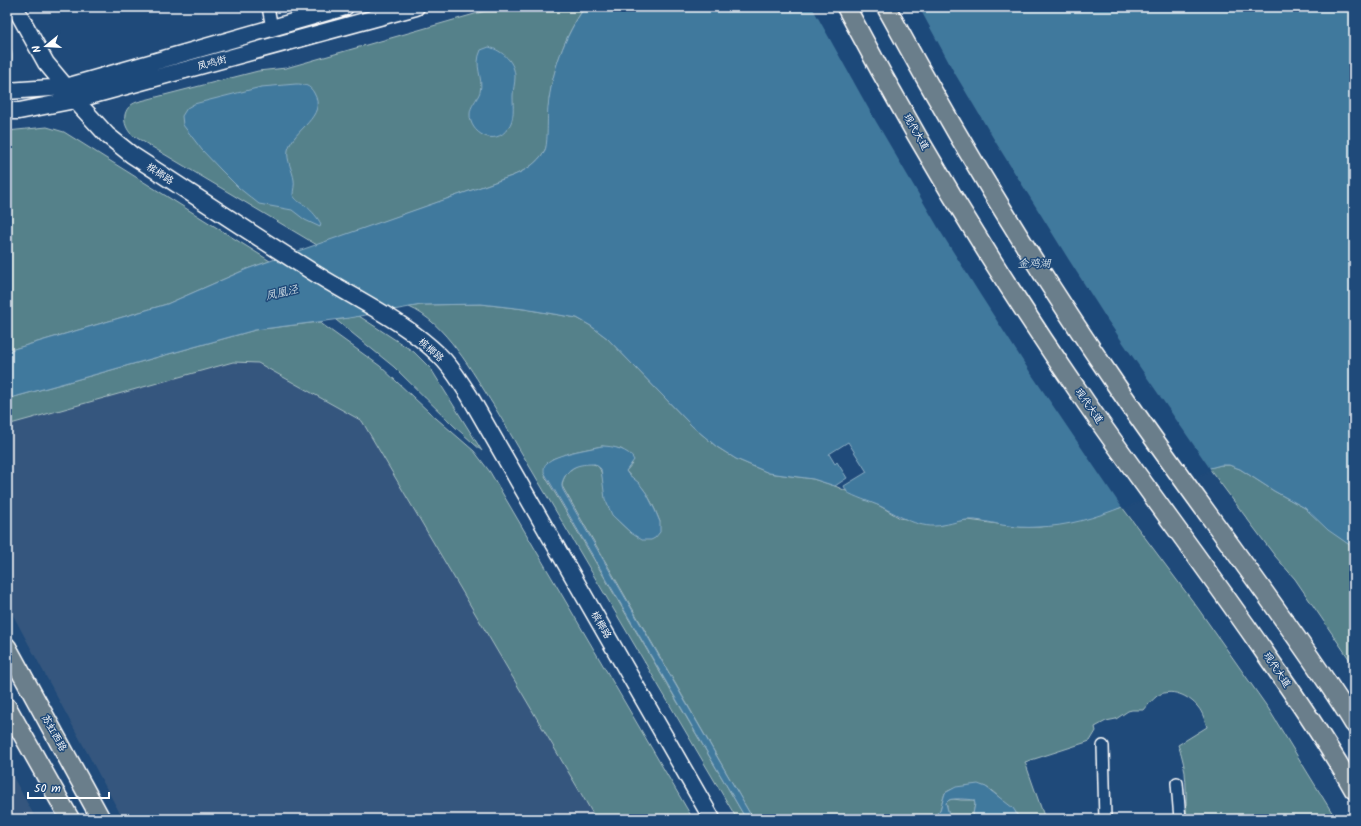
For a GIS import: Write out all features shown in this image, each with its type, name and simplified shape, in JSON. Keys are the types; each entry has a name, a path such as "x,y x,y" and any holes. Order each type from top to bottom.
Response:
{"main road":[{"name":"槟榔路","path":"15,7 46,63 75,100 107,134 132,155 281,252 385,315 427,344 441,356 469,395 712,819"},
{"name":"凤鸣街","path":"7,91 66,87 345,7"},
{"name":"凤鸣街","path":"7,111 19,111 75,100 416,7"},
{"name":"现代大道","path":"846,7 911,124 954,197 1036,329 1087,404 1209,573 1306,713 1354,790"},
{"path":"886,7 940,105 976,166 1065,309 1115,384 1311,659 1354,724"},
{"name":"苏虹西路","path":"7,648 101,819"},
{"path":"7,707 70,819"}],"street":[{"path":"268,7 272,28"},
{"path":"1103,746 1105,819"},
{"path":"1177,783 1180,819"}],"shaded area":[{"path":"216,340 362,421 596,819 123,819 7,604 7,399"},
{"path":"7,766 36,819 7,819"}],"green space":[{"path":"499,7 585,7 566,40 557,64 549,101 547,146 539,159 522,172 512,176 317,245 132,135 126,126 126,112 132,104 137,102 258,71 286,68"},
{"path":"7,40 12,59 10,66 7,69"},
{"path":"47,127 64,132 270,261 247,269 167,304 7,351 7,131"},
{"path":"481,304 524,309 577,318 607,338 692,426 717,447 736,459 769,473 813,479 835,486 880,506 900,518 942,525 956,521 968,520 1021,527 1040,527 1088,518 1122,507 1197,607 1268,708 1336,819 1186,819 1185,772 1178,745 1207,727 1204,717 1198,707 1190,699 1179,694 1168,692 1157,696 1144,710 1128,711 1116,719 1106,721 1095,727 1096,731 1090,741 1025,762 1045,819 1019,819 1014,810 994,792 986,787 972,785 955,788 945,793 940,810 932,819 753,819 562,486 566,475 575,467 587,463 598,466 602,474 609,508 616,519 631,533 660,522 646,493 626,471 632,464 624,451 621,449 602,446 573,452 552,459 545,476 746,819 737,819 477,379 457,350 435,324 422,314 409,307 421,305"},
{"path":"359,316 414,352 431,369 482,451 454,426 394,367 336,320"},
{"path":"319,322 380,366 429,412 474,451 490,472 693,819 596,819 362,421 258,363 233,362 7,425 7,399 255,330"},
{"path":"1229,465 1240,469 1274,491 1305,508 1336,535 1354,548 1354,666 1295,579 1275,556 1209,468"},
{"path":"953,799 974,800 975,804 972,819 950,819 946,803"}],"water":[{"name":"金鸡湖","path":"585,7 1354,7 1354,548 1328,530 1305,508 1274,491 1240,469 1229,465 1221,465 1206,469 1146,497 1081,521 1034,527 1002,525 978,520 962,521 935,526 918,524 847,492 844,486 867,472 848,442 829,454 835,464 837,462 847,478 835,486 813,479 769,473 736,459 717,447 692,426 607,338 591,326 577,318 524,309 481,304 421,305 349,318 255,330 7,399 7,351 167,304 247,269 512,176 531,166 539,159 546,147 548,107 560,55 571,30"},
{"path":"489,47 499,51 507,58 513,67 515,77 512,121 503,134 496,137 484,136 478,132 471,121 470,114 471,108 480,92 481,87 478,67 479,56 481,50"},
{"path":"296,84 304,85 310,88 317,101 317,109 308,123 291,143 288,150 288,158 294,182 293,195 297,201 306,206 315,215 321,224 320,227 305,220 292,210 259,204 239,188 220,169 202,150 183,125 182,116 187,108 194,104 261,87"},
{"path":"602,446 624,451 632,456 634,460 626,471 639,483 647,494 655,510 660,522 660,532 655,538 651,540 642,540 631,533 612,515 605,499 601,469 595,464 581,465 570,470 563,481 563,490 753,819 746,819 544,472 544,467 546,464 557,457"},
{"path":"978,784 986,787 1013,808 1019,819 972,819 975,804 974,800 951,799 946,803 950,819 932,819 940,810 945,793 956,787"}],"pier":[{"path":"812,7 919,7 954,72 1069,260 1108,321 1211,470 1123,509 1030,372 942,234 871,113"}],"water label":[{"name":"凤凰泾","path":"282,293"}]}
